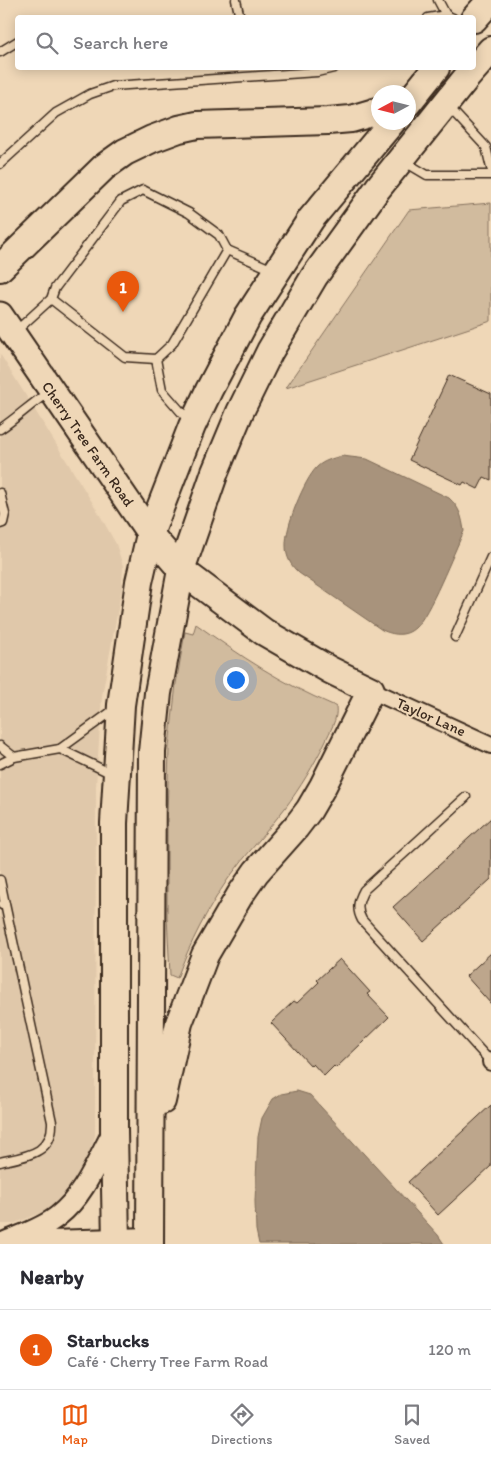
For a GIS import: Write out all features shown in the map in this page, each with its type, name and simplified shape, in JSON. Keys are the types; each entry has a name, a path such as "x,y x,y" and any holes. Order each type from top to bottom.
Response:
{"highway":[{"path":"476,17 491,0"},
{"path":"150,1241 152,752 158,693 181,570 215,472 240,412 270,351 314,277 378,188 446,104 489,56"},
{"path":"416,91 434,70"},
{"path":"0,268 104,167 125,152 152,139 179,129 198,125 328,121 351,119 371,113"},
{"path":"116,1242 114,823 122,705 139,582 150,534 192,426 248,316 311,219 385,130"},
{"path":"151,1158 179,1023 204,955 256,872 309,810 371,690 330,670 264,632 181,570"}],"main road":[{"name":"Cherry Tree Farm Road","path":"6,325 150,534 181,570"}],"street":[{"name":"Taylor Lane","path":"371,690 491,745"},
{"path":"1,1243 50,1222 71,1205 86,1183 114,1130"},
{"path":"1,1243 150,1241"}],"lane":[{"path":"236,0 239,15"},
{"path":"438,0 449,15"},
{"path":"0,52 15,42"},
{"path":"250,70 252,76"},
{"path":"0,164 56,113 90,94 113,86 326,70"},
{"path":"446,104 489,144 491,168"},
{"path":"402,159 427,175 491,175"},
{"path":"6,325 51,299 55,288 121,201 143,190 189,213 219,234 227,250 277,272"},
{"path":"51,299 125,357 156,359 172,344 227,250"},
{"path":"156,359 162,390 192,426"},
{"path":"0,429 51,390"},
{"path":"0,493 5,514 3,523 0,524"},
{"path":"455,637 491,557"},
{"path":"0,764 14,757 60,749 122,705"},
{"path":"0,746 14,757"},
{"path":"60,749 117,776"},
{"path":"466,797 364,890 358,904 358,913 362,920 491,1061"},
{"path":"0,880 2,905 52,1122 52,1132 48,1142 36,1152 0,1162"}],"shaded area":[{"path":"491,203 491,321 286,388 409,210"},
{"path":"0,354 97,510 116,544 123,566 122,587 102,696 96,787 95,1136 80,1182 53,1208 13,1224 0,1224"},
{"path":"342,456 367,459 449,498 456,505 460,513 464,531 427,611 415,628 407,633 395,634 382,630 299,573 288,558 286,546 289,527 296,504 307,482 319,465"},
{"path":"196,624 262,669 296,688 333,705 336,707 336,711 335,720 316,759 291,800 228,879 213,903 193,939 177,978 170,975 167,916 169,747 176,684 185,632 193,634"},
{"path":"297,1091 310,1095 438,1235 444,1244 259,1244 256,1230 255,1201 258,1137 262,1118 273,1099 281,1094"}],"building":[{"path":"449,375 491,394 491,480 484,477 478,489 464,482 462,485 409,460"},
{"path":"491,818 491,879 423,941 393,907"},
{"path":"491,953 491,1004 466,976"},
{"path":"340,959 370,992 367,994 389,1017 336,1068 334,1066 324,1076 313,1064 311,1066 271,1023 294,1001 297,1003 319,982 317,980"},
{"path":"491,1105 491,1166 438,1215 408,1182"}],"place":[{"name":"Starbucks","path":"123,312"}]}
